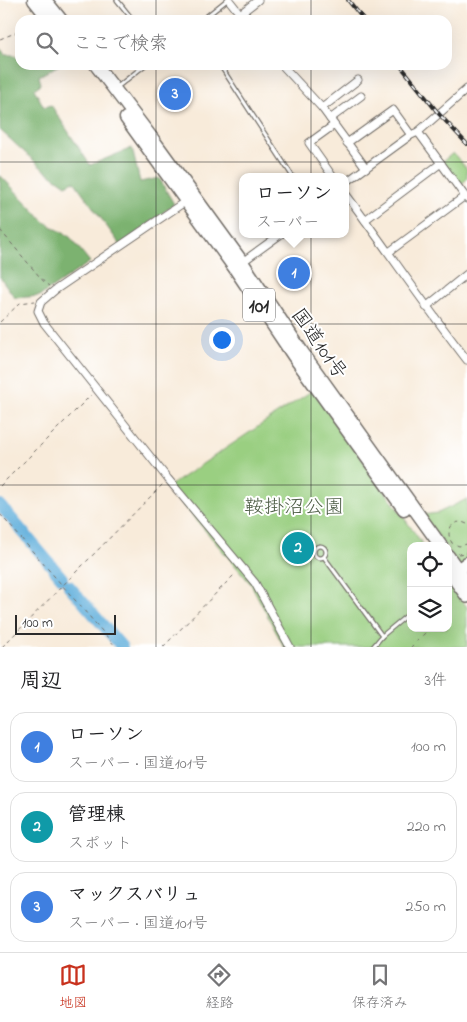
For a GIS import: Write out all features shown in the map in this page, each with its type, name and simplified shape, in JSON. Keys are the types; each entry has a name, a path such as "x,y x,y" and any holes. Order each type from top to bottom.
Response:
{"highway":[{"path":"34,0 46,15"},
{"path":"46,0 57,15"},
{"name":"国道101号","path":"91,70 111,92 302,352 438,542"},
{"name":"国道101号","path":"99,70 111,92 186,201 238,265 293,355 427,542"}],"main road":[{"path":"455,571 467,582"},
{"path":"455,571 467,597"}],"street":[{"path":"228,0 240,14 258,0"},
{"path":"289,70 322,108 366,168"},
{"path":"322,108 358,80"},
{"path":"349,180 414,133 467,89"},
{"path":"330,173 309,143 362,96"},
{"path":"347,143 393,110 441,163 466,198 389,252"},
{"path":"365,220 441,163"},
{"path":"349,198 389,252 426,307 467,360"},
{"path":"186,201 55,290 41,302 38,311 44,323 96,390 255,582 290,647"},
{"path":"238,265 275,238"},
{"path":"426,307 467,274"}],"lane":[{"path":"117,0 129,15"},
{"path":"208,15 228,0"},
{"path":"111,92 139,70"},
{"path":"223,70 290,173"},
{"path":"324,557 382,636"},
{"path":"373,647 382,636 407,615"}],"path":[{"path":"0,40 15,33"},
{"path":"0,230 45,283 55,290"},
{"path":"0,322 20,303 41,302"},
{"path":"0,486 96,390"},
{"path":"2,647 168,479"},
{"path":"0,514 116,647"},
{"path":"467,523 455,523 449,528 448,532 452,543 459,546 467,544"},
{"path":"163,647 242,567"},
{"path":"411,647 426,632"}],"green space":[{"path":"0,47 5,55 15,55 15,70 50,70 39,76 41,84 34,89 44,107 51,105 90,165 132,148 140,182 159,178 174,204 121,246 74,181 66,185 43,169 0,130"},
{"path":"453,153 467,169 467,179 460,185 442,162"},
{"path":"0,175 45,222 70,237 90,262 40,296 15,298 0,277"},
{"name":"鞍掛沼公園","path":"313,390 421,542 407,542 407,632 452,632 452,586 467,607 467,647 284,647 251,584 168,487"},
{"path":"467,499 467,576 452,555 452,542 442,542 423,515 438,513"}],"waterway":[{"path":"0,505 62,578"},
{"path":"69,586 122,647"}],"railway":[{"path":"348,0 360,15"},
{"path":"404,70 439,114 467,144"}],"place":[{"name":"マックスバリュ","path":"175,94"},
{"name":"ローソン","path":"294,273"},
{"name":"管理棟","path":"298,548"}]}
